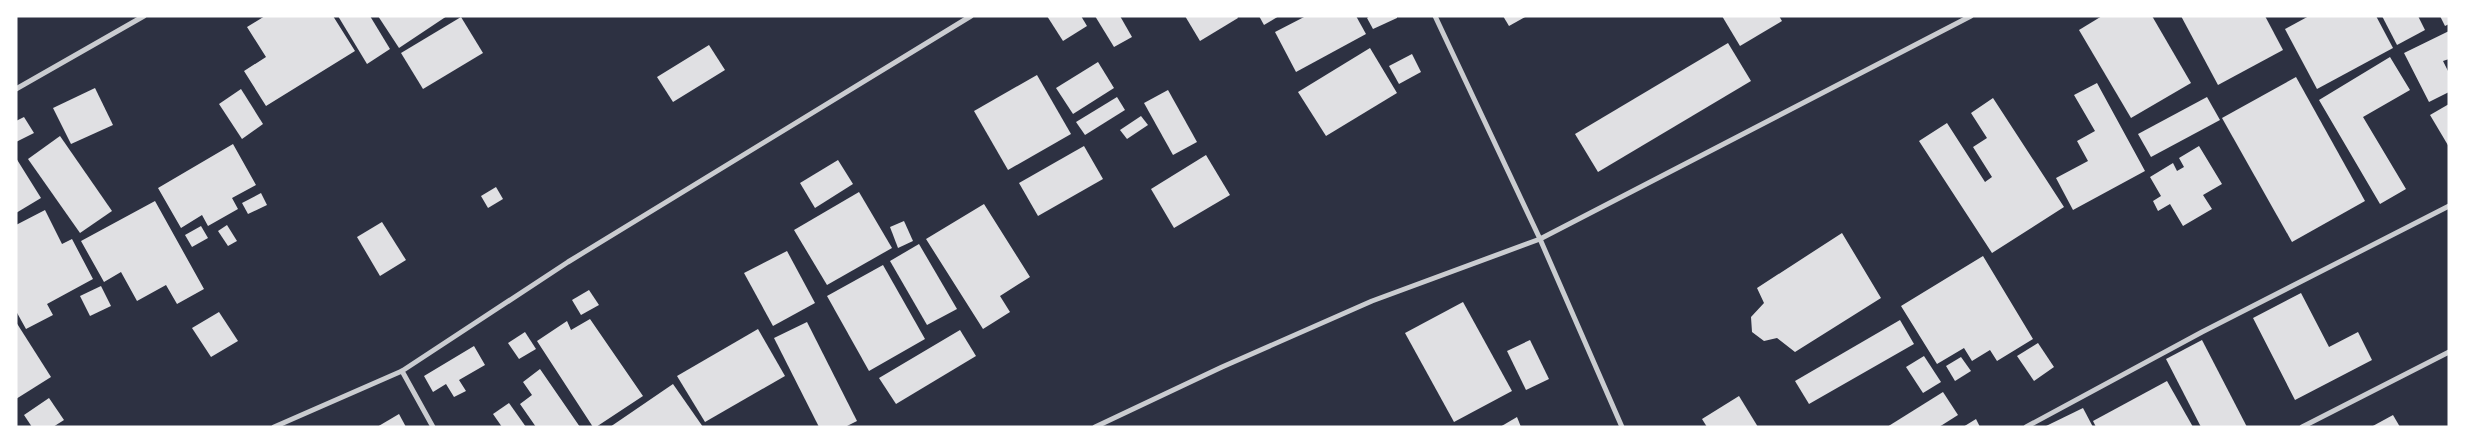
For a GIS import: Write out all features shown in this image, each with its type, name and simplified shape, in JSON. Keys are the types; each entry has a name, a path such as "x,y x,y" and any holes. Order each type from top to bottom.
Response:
{"street":[{"path":"16,89 144,16"},
{"path":"274,427 402,371 568,262 971,16"},
{"path":"1435,16 1540,239 1622,427"},
{"path":"1095,427 1222,367 1372,301 1540,239 1971,16"},
{"path":"2026,427 2202,332 2449,206"},
{"path":"2302,427 2449,352"},
{"path":"402,371 434,427"}],"building":[{"path":"265,16 333,16 355,51 266,106 244,71 266,57 247,27"},
{"path":"338,16 370,16 390,49 367,64"},
{"path":"378,16 447,16 399,48"},
{"path":"1047,16 1081,16 1087,26 1063,41"},
{"path":"1095,16 1120,16 1132,37 1114,47"},
{"path":"1185,16 1237,16 1238,18 1200,41"},
{"path":"1259,16 1279,16 1264,25"},
{"path":"1306,16 1356,16 1366,34 1296,72 1275,32"},
{"path":"1370,16 1397,16 1397,18 1373,29 1367,18"},
{"path":"1503,16 1527,16 1509,26"},
{"path":"1722,16 1779,16 1782,21 1740,46"},
{"path":"2102,16 2152,16 2191,83 2131,118 2079,30"},
{"path":"2181,16 2265,16 2283,50 2218,85"},
{"path":"2309,16 2376,16 2393,48 2317,89 2285,29"},
{"path":"2382,16 2418,16 2425,30 2397,45"},
{"path":"2440,16 2449,16 2449,24 2445,26"},
{"path":"461,17 483,53 423,89 401,53"},
{"path":"2449,31 2449,59 2443,61 2449,73 2449,92 2429,102 2404,53"},
{"path":"1728,43 1751,81 1598,172 1575,134"},
{"path":"709,45 725,70 673,102 657,77"},
{"path":"1370,48 1397,93 1326,136 1298,92"},
{"path":"1412,54 1421,72 1399,84 1389,66"},
{"path":"2390,57 2410,90 2363,117 2406,189 2380,204 2319,100"},
{"path":"1098,62 1114,88 1073,114 1056,88"},
{"path":"1037,75 1071,134 1008,170 974,111"},
{"path":"2296,77 2365,201 2292,242 2222,118"},
{"path":"2097,83 2145,171 2073,210 2056,178 2088,161 2077,141 2095,131 2074,95"},
{"path":"95,88 113,125 71,144 53,108"},
{"path":"241,89 263,124 242,139 219,104"},
{"path":"1168,90 1197,142 1173,155 1144,103"},
{"path":"1117,97 1125,110 1085,135 1076,122"},
{"path":"2207,97 2220,120 2151,157 2138,134"},
{"path":"1993,98 2064,207 1992,253 1919,141 1947,123 1985,182 1992,177 1973,147 1987,138 1971,113"},
{"path":"2449,104 2449,147 2430,115"},
{"path":"1141,116 1148,125 1127,139 1120,130"},
{"path":"24,117 34,133 16,142 16,121"},
{"path":"60,136 112,211 80,233 28,159"},
{"path":"233,144 256,185 232,198 238,209 208,226 202,215 181,228 158,188"},
{"path":"1084,146 1103,179 1038,216 1019,183"},
{"path":"2199,146 2222,184 2203,195 2212,209 2183,226 2170,204 2158,211 2153,201 2161,196 2150,177 2173,163 2177,171 2184,167 2179,158"},
{"path":"1206,155 1230,195 1174,228 1151,189"},
{"path":"16,158 41,198 16,213"},
{"path":"838,160 853,184 815,208 800,183"},
{"path":"496,187 503,199 488,208 481,196"},
{"path":"859,192 892,248 827,285 794,230"},
{"path":"261,193 267,205 248,214 242,203"},
{"path":"155,201 204,289 177,304 166,285 137,301 121,272 104,282 81,241"},
{"path":"984,204 1030,277 1000,296 1010,312 983,329 926,239"},
{"path":"45,210 62,244 72,239 93,279 47,304 53,315 26,329 16,311 16,225"},
{"path":"904,221 913,241 898,248 890,227"},
{"path":"382,222 406,260 380,276 357,237"},
{"path":"227,225 237,241 228,246 218,231"},
{"path":"201,226 208,238 192,247 185,235"},
{"path":"1842,233 1881,298 1795,352 1777,338 1764,341 1752,332 1751,317 1764,303 1757,288"},
{"path":"919,244 957,309 927,325 890,261"},
{"path":"787,251 815,303 773,326 744,273"},
{"path":"1983,256 2033,339 1997,361 1990,350 1972,361 1964,348 1937,364 1901,306"},
{"path":"883,265 925,339 869,371 827,296"},
{"path":"101,286 111,306 90,316 80,296"},
{"path":"589,290 599,305 581,315 572,300"},
{"path":"2301,293 2329,347 2358,332 2372,360 2295,400 2253,318"},
{"path":"1463,302 1512,391 1454,422 1405,333"},
{"path":"219,312 238,341 211,357 192,328"},
{"path":"590,319 643,396 596,427 593,427 537,341 567,321 571,330"},
{"path":"1900,320 1914,344 1809,404 1795,381"},
{"path":"16,322 51,377 16,399"},
{"path":"807,322 857,421 845,427 819,427 774,338"},
{"path":"758,329 785,376 705,422 677,376"},
{"path":"960,330 976,356 896,404 879,378"},
{"path":"525,332 536,349 519,359 508,343"},
{"path":"1530,340 1549,379 1526,390 1507,351"},
{"path":"2202,340 2247,427 2201,427 2166,359"},
{"path":"2038,343 2054,367 2034,381 2017,356"},
{"path":"474,346 485,365 459,380 466,391 454,397 446,384 433,392 424,376"},
{"path":"1924,356 1941,382 1923,393 1906,367"},
{"path":"1961,357 1971,371 1955,381 1946,366"},
{"path":"540,369 580,427 536,427 520,404 532,395 523,382"},
{"path":"2167,381 2193,427 2096,427 2093,421"},
{"path":"673,384 703,427 610,427"},
{"path":"1943,392 1958,415 1939,427 1887,427"},
{"path":"1739,396 1758,427 1707,427 1702,419"},
{"path":"49,398 64,420 53,427 32,427 24,415"},
{"path":"509,403 526,427 502,427 493,414"},
{"path":"2083,408 2093,427 2044,427"},
{"path":"399,414 406,427 377,427"},
{"path":"2393,415 2400,427 2371,427"},
{"path":"1517,417 1521,427 1500,427"},
{"path":"1976,419 1980,427 1963,427"}]}
